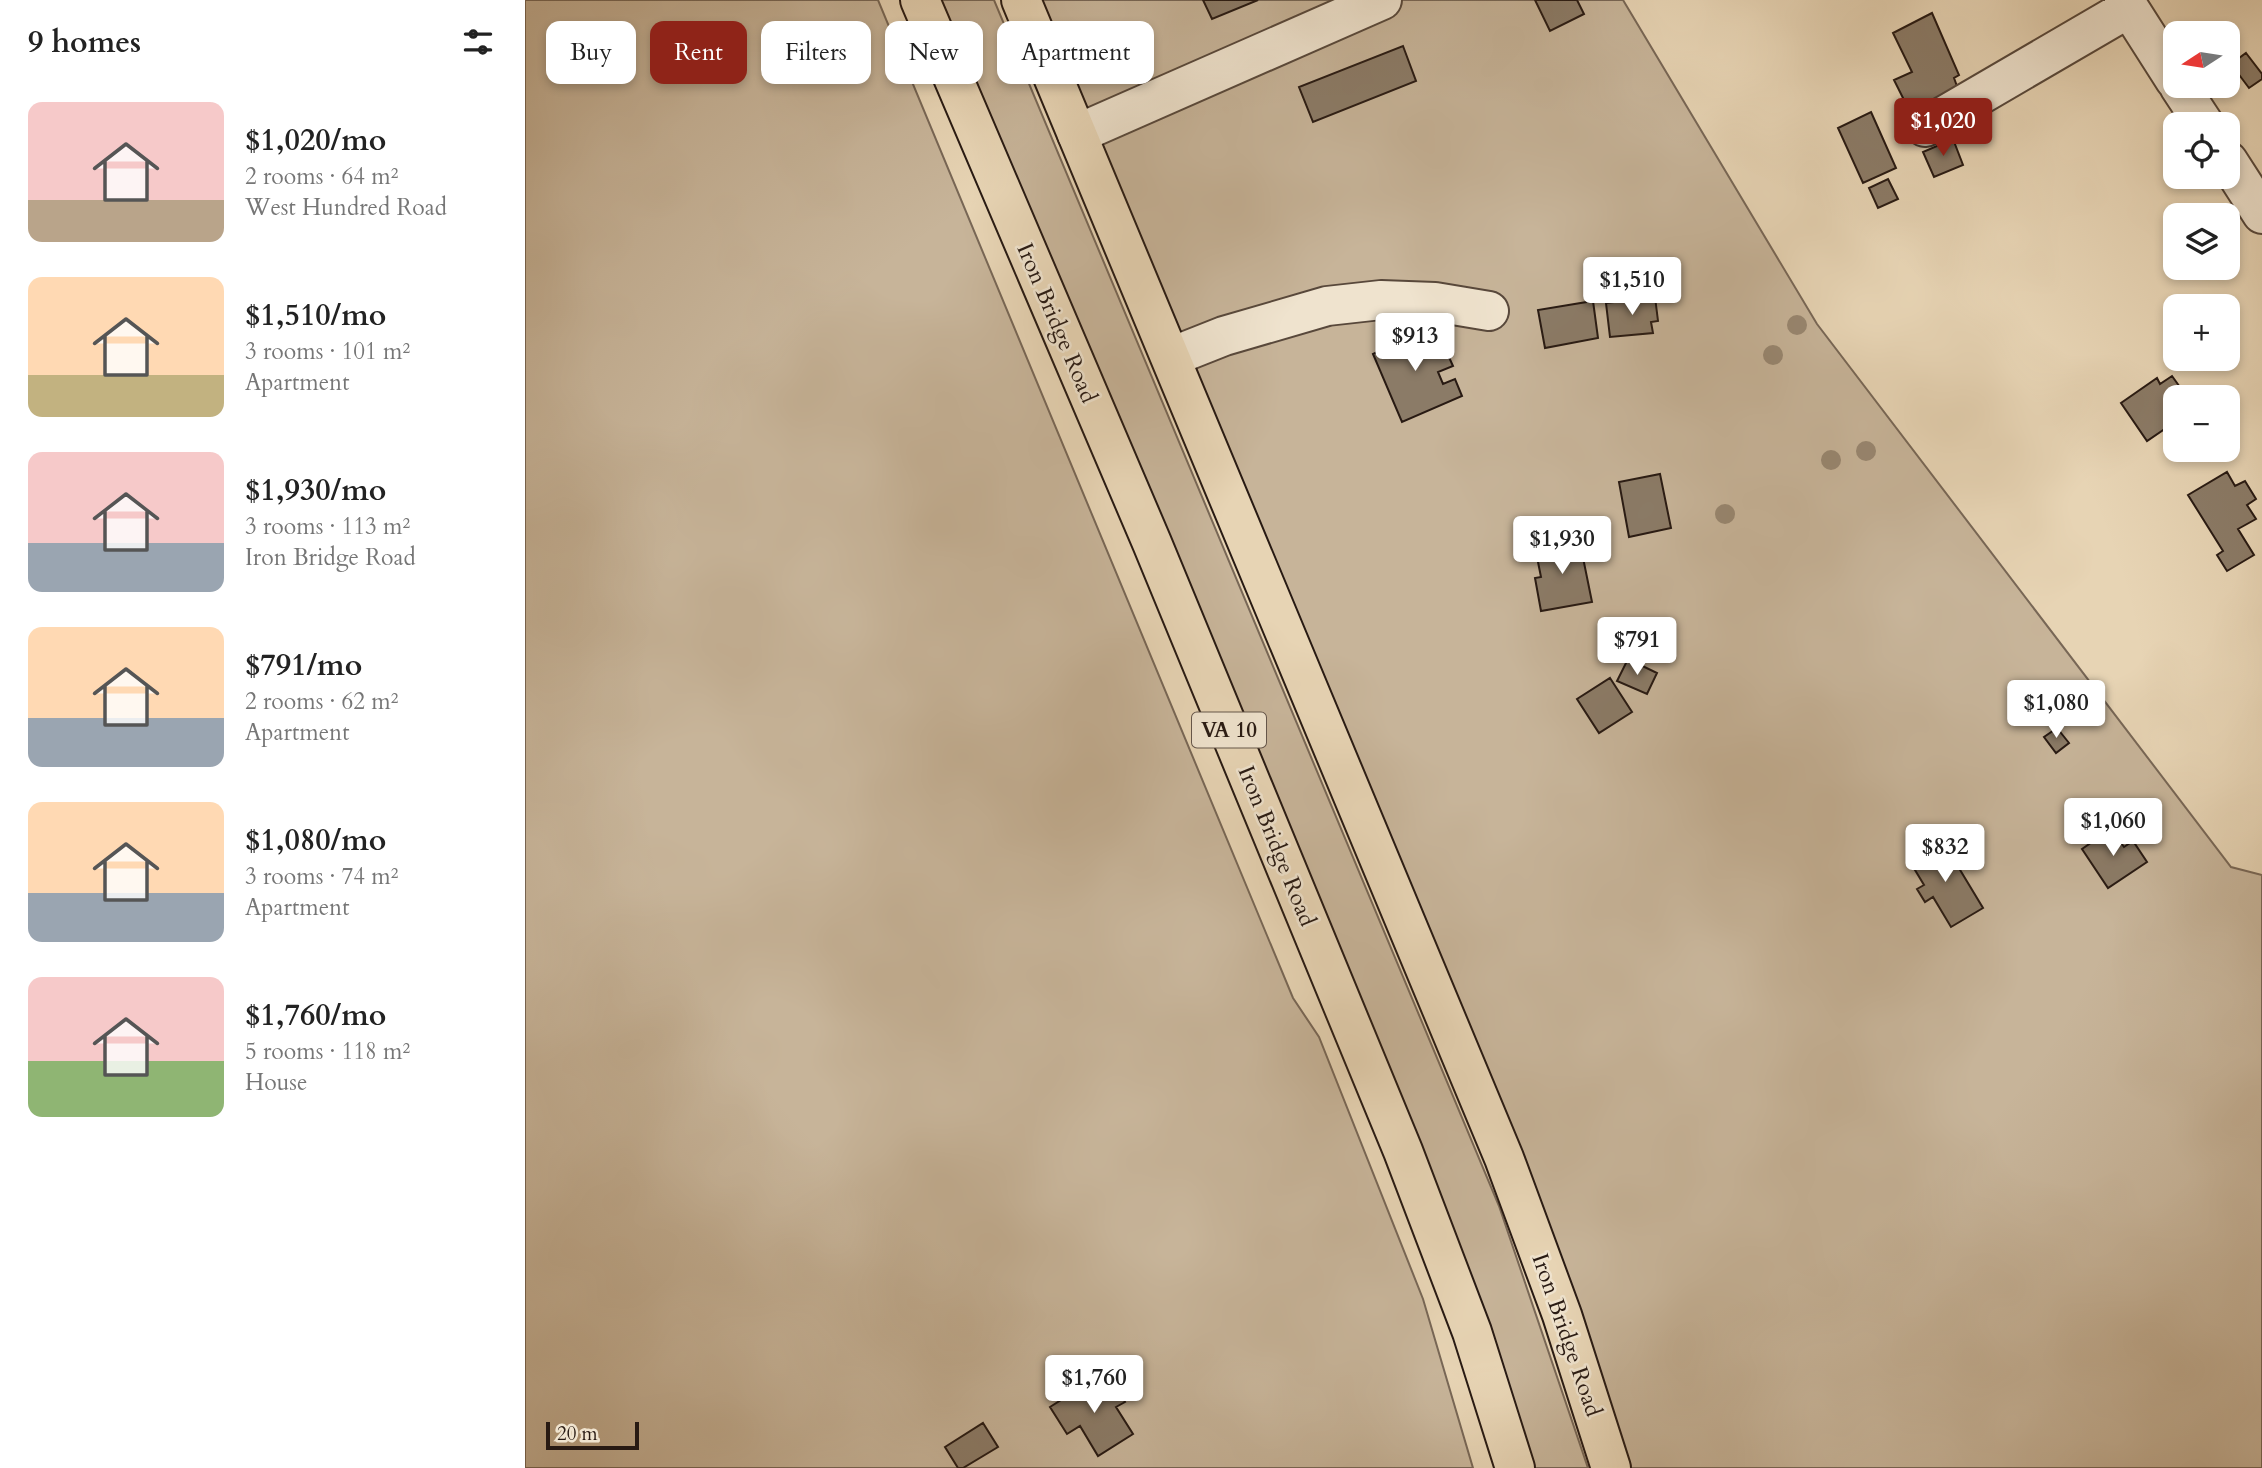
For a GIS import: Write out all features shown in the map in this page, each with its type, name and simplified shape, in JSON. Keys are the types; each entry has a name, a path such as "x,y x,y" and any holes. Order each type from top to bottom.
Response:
{"main road":[{"name":"Iron Bridge Road","path":"920,0 1152,543 1398,1138 1472,1332 1515,1468"},
{"name":"Iron Bridge Road","path":"1021,0 1504,1158 1562,1315 1611,1468"}],"street":[{"path":"1077,134 1382,0"},
{"path":"1925,127 2126,4 2163,61"},
{"path":"2240,180 2262,214"},
{"path":"1171,357 1224,336 1327,306 1381,300 1422,301 1489,311"}],"shaded area":[{"path":"525,0 878,0 887,21 885,84 913,84 1293,998 1319,1037 1423,1299 1473,1468 525,1468"},
{"path":"934,0 994,0 1003,21 997,21 997,84 1029,84 1499,1206 1588,1468 1527,1468 968,84 983,84 983,21 942,21"},
{"path":"1028,0 1623,0 1817,324 2231,867 2262,875 2262,1468 1616,1468 1062,84 1154,84 1154,21 1036,21"}],"building":[{"path":"1203,0 1258,0 1212,19"},
{"path":"1535,0 1577,0 1584,14 1550,31"},
{"path":"1932,13 1959,75 1954,78 1958,89 1909,110 1894,80 1912,72 1893,33"},
{"path":"1403,46 1416,81 1313,122 1299,87"},
{"path":"2246,53 2262,74 2262,79 2249,88 2240,76 2240,57"},
{"path":"1871,112 1896,168 1863,183 1838,128"},
{"path":"1953,139 1963,165 1934,177 1923,152"},
{"path":"1888,179 1898,199 1878,208 1869,188"},
{"path":"1655,297 1658,321 1651,322 1653,333 1610,337 1606,303"},
{"path":"1593,301 1598,338 1545,348 1538,310"},
{"path":"1417,322 1429,350 1443,344 1453,366 1438,372 1443,384 1455,379 1462,396 1402,422 1373,354 1392,345 1388,334"},
{"path":"2172,376 2178,385 2163,385 2163,430 2147,441 2121,403 2157,378 2160,384"},
{"path":"2227,472 2235,486 2245,481 2256,499 2247,505 2256,519 2238,529 2254,555 2227,571 2217,555 2223,551 2188,495"},
{"path":"1660,474 1671,528 1629,537 1619,482"},
{"path":"1579,538 1592,602 1541,611 1535,578 1541,577 1535,547"},
{"path":"1628,659 1657,673 1647,694 1617,681"},
{"path":"1610,678 1632,712 1599,733 1577,699"},
{"path":"2057,728 2069,743 2056,753 2044,737"},
{"path":"2111,829 2124,847 2133,841 2147,862 2108,888 2082,849"},
{"path":"1942,840 1983,908 1951,927 1933,897 1925,902 1917,889 1924,885 1909,860"},
{"path":"1099,1376 1109,1393 1116,1388 1125,1402 1116,1407 1133,1434 1098,1456 1080,1426 1067,1434 1050,1407"},
{"path":"983,1423 998,1447 963,1468 958,1468 945,1447"}]}
